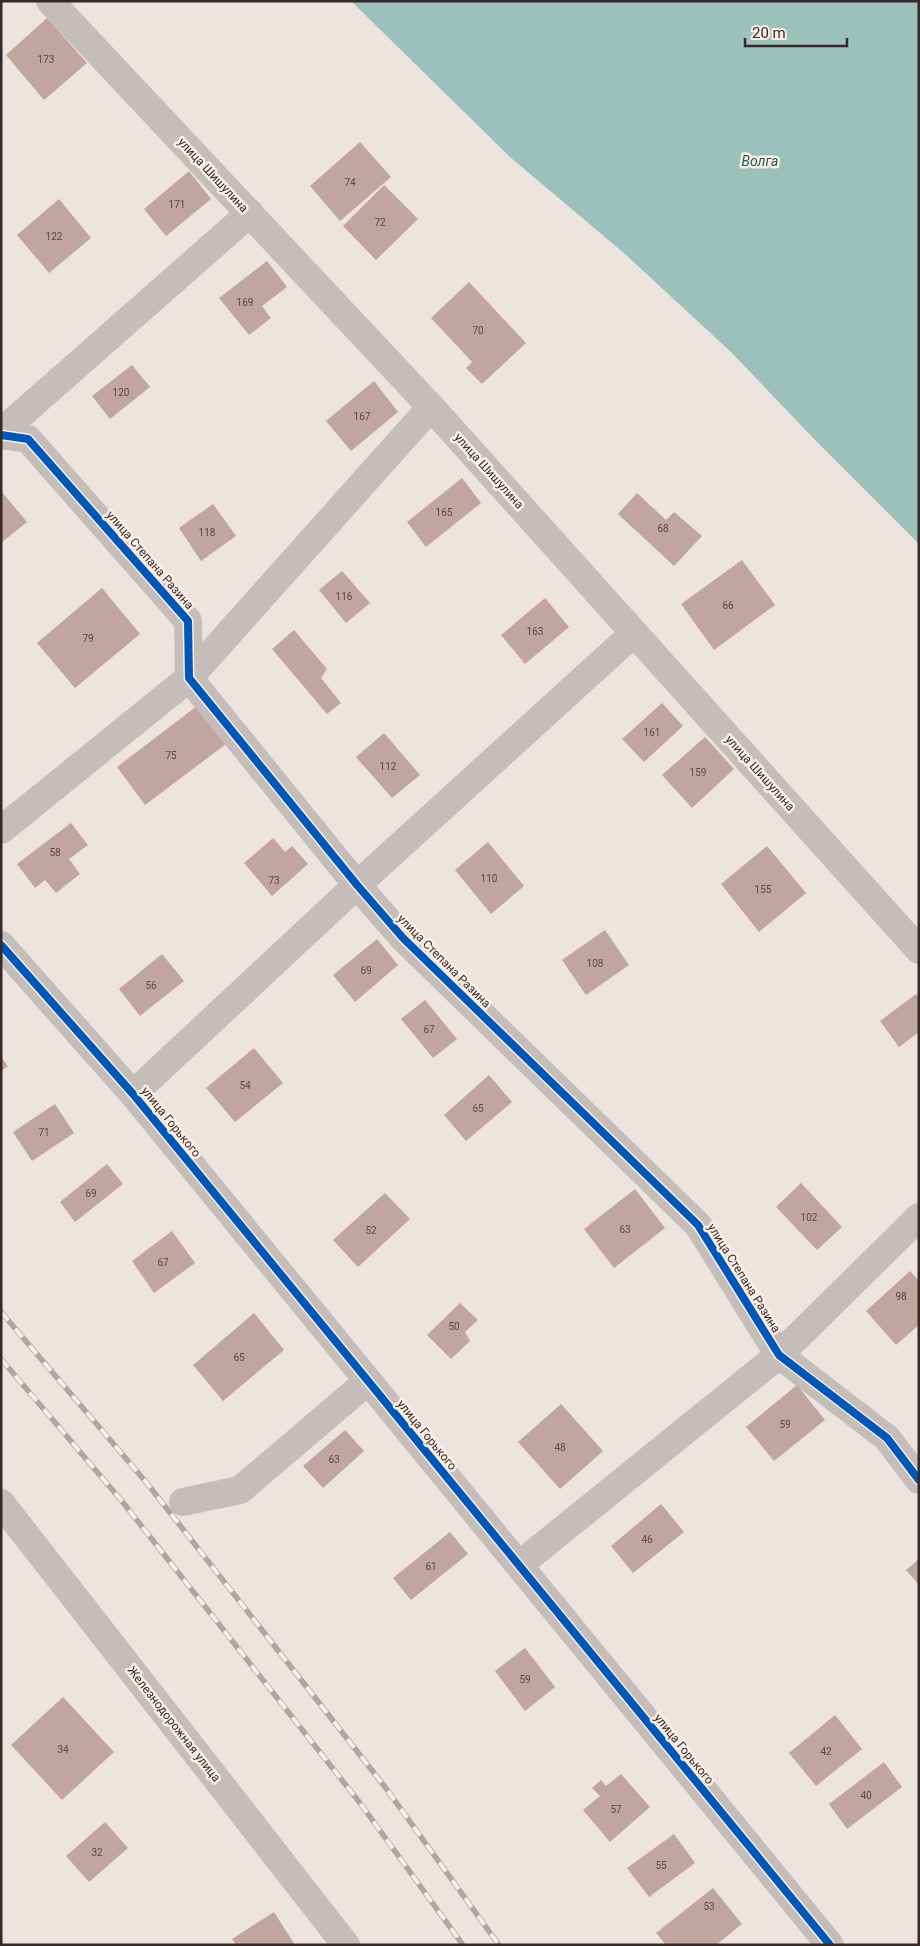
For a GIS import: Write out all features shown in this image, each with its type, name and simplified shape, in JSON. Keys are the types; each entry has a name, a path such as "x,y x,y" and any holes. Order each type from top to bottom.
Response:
{"street":[{"name":"улица Шишулина","path":"50,1 431,407 919,950"},
{"path":"1,434 250,213"},
{"path":"1,830 189,678 431,407"},
{"name":"улица Степана Разина","path":"1,434 28,439 188,622 189,678 357,885 403,938 698,1225 779,1355 887,1438 919,1480"},
{"path":"133,1094 357,885 634,633"},
{"name":"улица Горького","path":"1,945 133,1094 830,1945"},
{"path":"519,1566 779,1355 919,1217"},
{"path":"183,1502 240,1490 368,1381"},
{"name":"Железнодорожная улица","path":"1,1503 346,1945"}],"water":[{"name":"Волга","path":"351,1 919,1 919,544 814,439 732,353 625,254 510,157"}],"building":[{"path":"47,18 87,63 44,100 6,55"},
{"path":"360,142 391,177 340,221 310,186"},
{"path":"189,171 211,199 166,236 144,209"},
{"path":"384,185 418,219 376,260 343,226"},
{"path":"59,199 91,238 49,273 17,235"},
{"path":"267,261 287,287 262,306 271,318 249,335 219,298"},
{"path":"469,282 526,343 482,384 466,368 472,362 431,318"},
{"path":"132,365 150,387 110,419 92,396"},
{"path":"374,381 398,412 351,451 326,421"},
{"path":"462,478 481,503 426,547 407,522"},
{"path":"1,491 27,522 1,543"},
{"path":"637,493 666,520 674,512 702,536 674,566 618,514"},
{"path":"213,504 236,536 201,561 179,528"},
{"path":"742,560 775,605 714,650 681,604"},
{"path":"342,571 370,603 346,623 319,590"},
{"path":"102,588 140,634 75,688 37,643"},
{"path":"545,598 569,627 525,664 501,635"},
{"path":"294,630 327,669 321,678 341,703 327,714 272,649"},
{"path":"662,703 683,726 644,762 622,739"},
{"path":"197,706 226,744 145,805 117,767"},
{"path":"384,733 420,775 392,798 356,757"},
{"path":"705,737 734,769 692,808 662,775"},
{"path":"71,823 88,845 69,859 80,874 56,893 45,880 35,888 17,864"},
{"path":"273,838 285,852 292,846 308,864 272,896 244,863"},
{"path":"488,842 524,886 491,914 455,870"},
{"path":"767,846 806,893 759,932 721,884"},
{"path":"605,930 629,965 586,995 562,960"},
{"path":"377,939 398,965 355,1002 333,975"},
{"path":"162,954 184,981 140,1016 119,989"},
{"path":"916,994 919,997 919,1032 899,1047 880,1021"},
{"path":"425,1000 457,1039 433,1058 401,1019"},
{"path":"254,1048 283,1083 235,1122 206,1088"},
{"path":"1,1057 8,1066 1,1071"},
{"path":"489,1075 512,1102 466,1141 444,1115"},
{"path":"55,1104 74,1133 32,1161 13,1132"},
{"path":"107,1164 123,1184 75,1222 60,1202"},
{"path":"801,1183 842,1227 817,1250 776,1207"},
{"path":"635,1189 665,1228 614,1268 584,1229"},
{"path":"385,1193 410,1219 358,1267 333,1240"},
{"path":"172,1231 195,1263 154,1293 132,1261"},
{"path":"910,1271 919,1281 919,1325 896,1345 866,1311"},
{"path":"460,1303 478,1320 465,1332 470,1341 451,1359 427,1335"},
{"path":"254,1313 284,1350 223,1401 193,1365"},
{"path":"797,1385 825,1420 774,1461 746,1427"},
{"path":"561,1404 603,1451 560,1489 518,1442"},
{"path":"345,1430 364,1451 323,1488 303,1466"},
{"path":"661,1504 684,1532 633,1573 611,1546"},
{"path":"450,1532 468,1554 411,1600 393,1578"},
{"path":"919,1559 919,1585 906,1570"},
{"path":"525,1648 555,1687 525,1711 495,1671"},
{"path":"63,1697 114,1752 62,1800 11,1745"},
{"path":"835,1715 862,1749 816,1786 789,1753"},
{"path":"884,1762 902,1787 847,1829 829,1804"},
{"path":"621,1774 650,1807 610,1842 583,1810 600,1796 592,1788 601,1780 606,1786"},
{"path":"105,1822 128,1848 89,1882 66,1856"},
{"path":"674,1834 695,1863 649,1897 627,1868"},
{"path":"713,1888 742,1924 716,1945 666,1945 656,1933"},
{"path":"274,1912 295,1945 236,1945 232,1939"}],"railway":[{"path":"1,1312 146,1482 385,1787 499,1945"},
{"path":"1,1359 121,1500 360,1803 463,1945"}],"cycle path":[{"path":"1,435 28,439 188,621 189,678 357,885 403,938 698,1225 779,1355 887,1438 919,1480"},
{"path":"1,945 133,1094 830,1945"}]}
